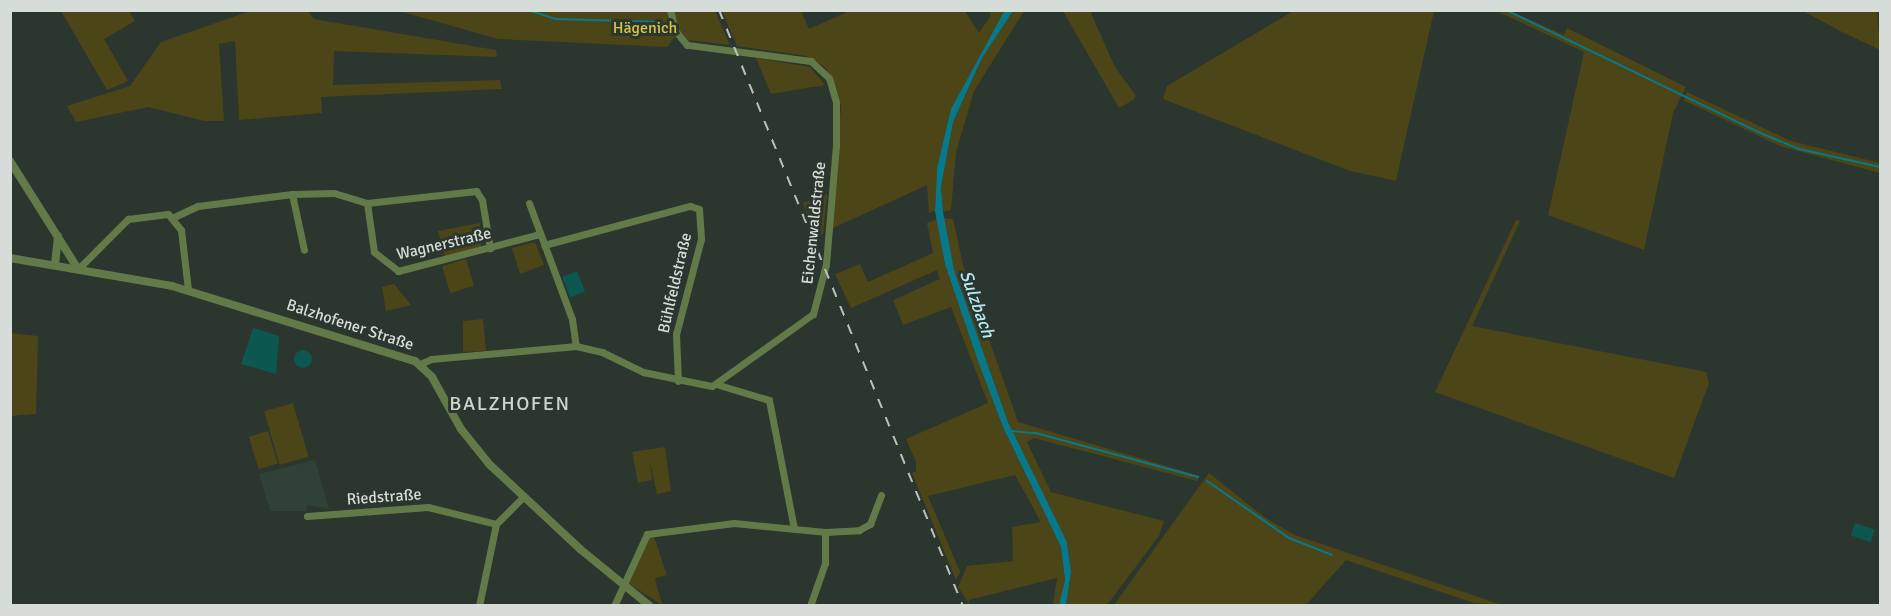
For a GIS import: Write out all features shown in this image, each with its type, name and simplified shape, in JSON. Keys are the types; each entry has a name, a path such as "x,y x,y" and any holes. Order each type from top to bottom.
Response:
{"street":[{"name":"Eichenwaldstraße","path":"670,10 675,30 687,45 811,61 829,78 836,102 826,264 818,306 810,317 719,385"},
{"path":"10,161 78,269 128,219 154,214 174,218 198,206 292,194 334,192 367,203 476,191 482,200 490,248"},
{"path":"292,194 304,250"},
{"name":"Wagnerstraße","path":"367,203 374,252 393,270 540,234"},
{"path":"529,203 572,319 576,346"},
{"name":"Bühlfeldstraße","path":"544,245 690,206 699,209 701,239 676,334 678,381"},
{"path":"174,218 183,241 188,290"},
{"path":"55,265 58,235"},
{"name":"Balzhofener Straße","path":"10,258 188,290 420,364 468,440 523,497 650,606"},
{"path":"420,364 430,359 576,346 678,381 719,385 769,400 794,529"},
{"path":"614,606 647,534 734,523 825,532 866,529 881,495"},
{"path":"479,606 496,524 523,497"},
{"name":"Riedstraße","path":"307,516 428,507 496,524"},
{"path":"810,606 825,563 825,532"}],"shaded area":[{"path":"315,460 329,509 307,505 307,511 270,511 259,474"}],"green space":[{"path":"253,10 308,11 314,19 496,50 497,57 334,51 333,85 500,80 502,89 321,97 322,113 239,120 235,41 219,44 224,121 205,121 148,107 76,122 67,106 130,86 161,42"},
{"path":"1295,10 1434,11 1396,181 1350,171 1163,99 1167,86"},
{"path":"61,11 129,11 135,21 104,39 128,81 107,90"},
{"name":"Hägenich","path":"399,11 668,11 675,37 667,47 498,39"},
{"path":"673,11 715,11 730,45 688,40 675,24"},
{"path":"722,11 801,11 809,29 849,11 965,11 979,33 991,15 989,11 1005,11 951,109 937,168 935,211 929,213 927,185 831,229 841,106 834,82 824,66 806,56 737,46"},
{"path":"1013,11 1024,11 974,91 956,152 951,210 943,212 941,187 953,122 982,58"},
{"path":"1063,11 1090,11 1115,67 1136,96 1133,100 1119,108"},
{"path":"1497,11 1510,11 1564,35 1567,28 1686,87 1673,113 1644,250 1548,215 1584,52"},
{"path":"1803,11 1877,11 1880,50 1840,31"},
{"path":"756,58 810,67 825,85 771,94"},
{"path":"1687,92 1791,141 1880,163 1880,173 1780,146 1683,100"},
{"path":"827,194 823,234 816,236 803,203"},
{"path":"943,218 953,219 963,265 1018,422 1200,476 1197,481 1034,438 1027,442 1051,492 1164,521 1159,536 1107,605 1066,605 1071,572 1067,542 1008,422 954,270"},
{"path":"937,219 945,264 1003,427 1061,547 1065,580 1059,605 1053,605 1057,578 969,600 970,605 958,587 967,566 1013,561 1012,527 1041,522 1015,475 928,496 960,572 956,580 912,473 916,471 916,462 906,439 988,403 951,307 903,325 893,300 940,279 937,270 851,308 835,274 860,264 868,282 933,253 927,223"},
{"path":"1516,220 1520,221 1472,326 1706,372 1709,383 1674,478 1435,392"},
{"path":"480,223 481,248 445,257 438,231"},
{"path":"535,242 544,265 520,274 512,248"},
{"path":"466,259 474,286 450,293 442,266"},
{"path":"394,284 411,305 386,311 382,287"},
{"path":"483,319 486,351 463,352 463,321"},
{"path":"10,333 38,336 36,414 11,416"},
{"path":"293,403 308,457 280,465 264,411"},
{"path":"268,431 278,464 259,469 249,437"},
{"path":"665,447 671,491 657,494 650,461 652,480 638,483 632,452"},
{"path":"1209,473 1264,517 1295,535 1502,605 1474,603 1346,560 1306,605 1114,605"},
{"path":"648,537 654,537 667,575 655,578 662,605 629,584"}],"water":[{"path":"1005,10 1013,11 982,58 953,122 941,187 943,212 954,270 1008,422 1067,542 1071,572 1066,605 1059,605 1065,580 1061,547 1003,427 978,361 945,264 935,211 937,168 951,109"}],"building":[{"path":"577,271 585,291 570,297 562,277"},
{"path":"253,328 279,336 276,374 241,364"},
{"path":"299,350 307,350 312,355 310,366 299,368 294,363 294,355"},
{"path":"1855,523 1875,530 1871,542 1851,535"}],"waterway":[{"path":"413,10 426,10"},
{"path":"528,10 555,19 662,22"},
{"path":"1506,10 1758,132 1799,149 1880,167"},
{"path":"1011,431 1036,433 1198,477"},
{"path":"1207,481 1289,538 1332,555"}],"railway":[{"path":"719,10 963,606"}],"district":[{"name":"BALZHOFEN","path":"510,403"}],"water label":[{"name":"Sulzbach","path":"977,304"}]}
